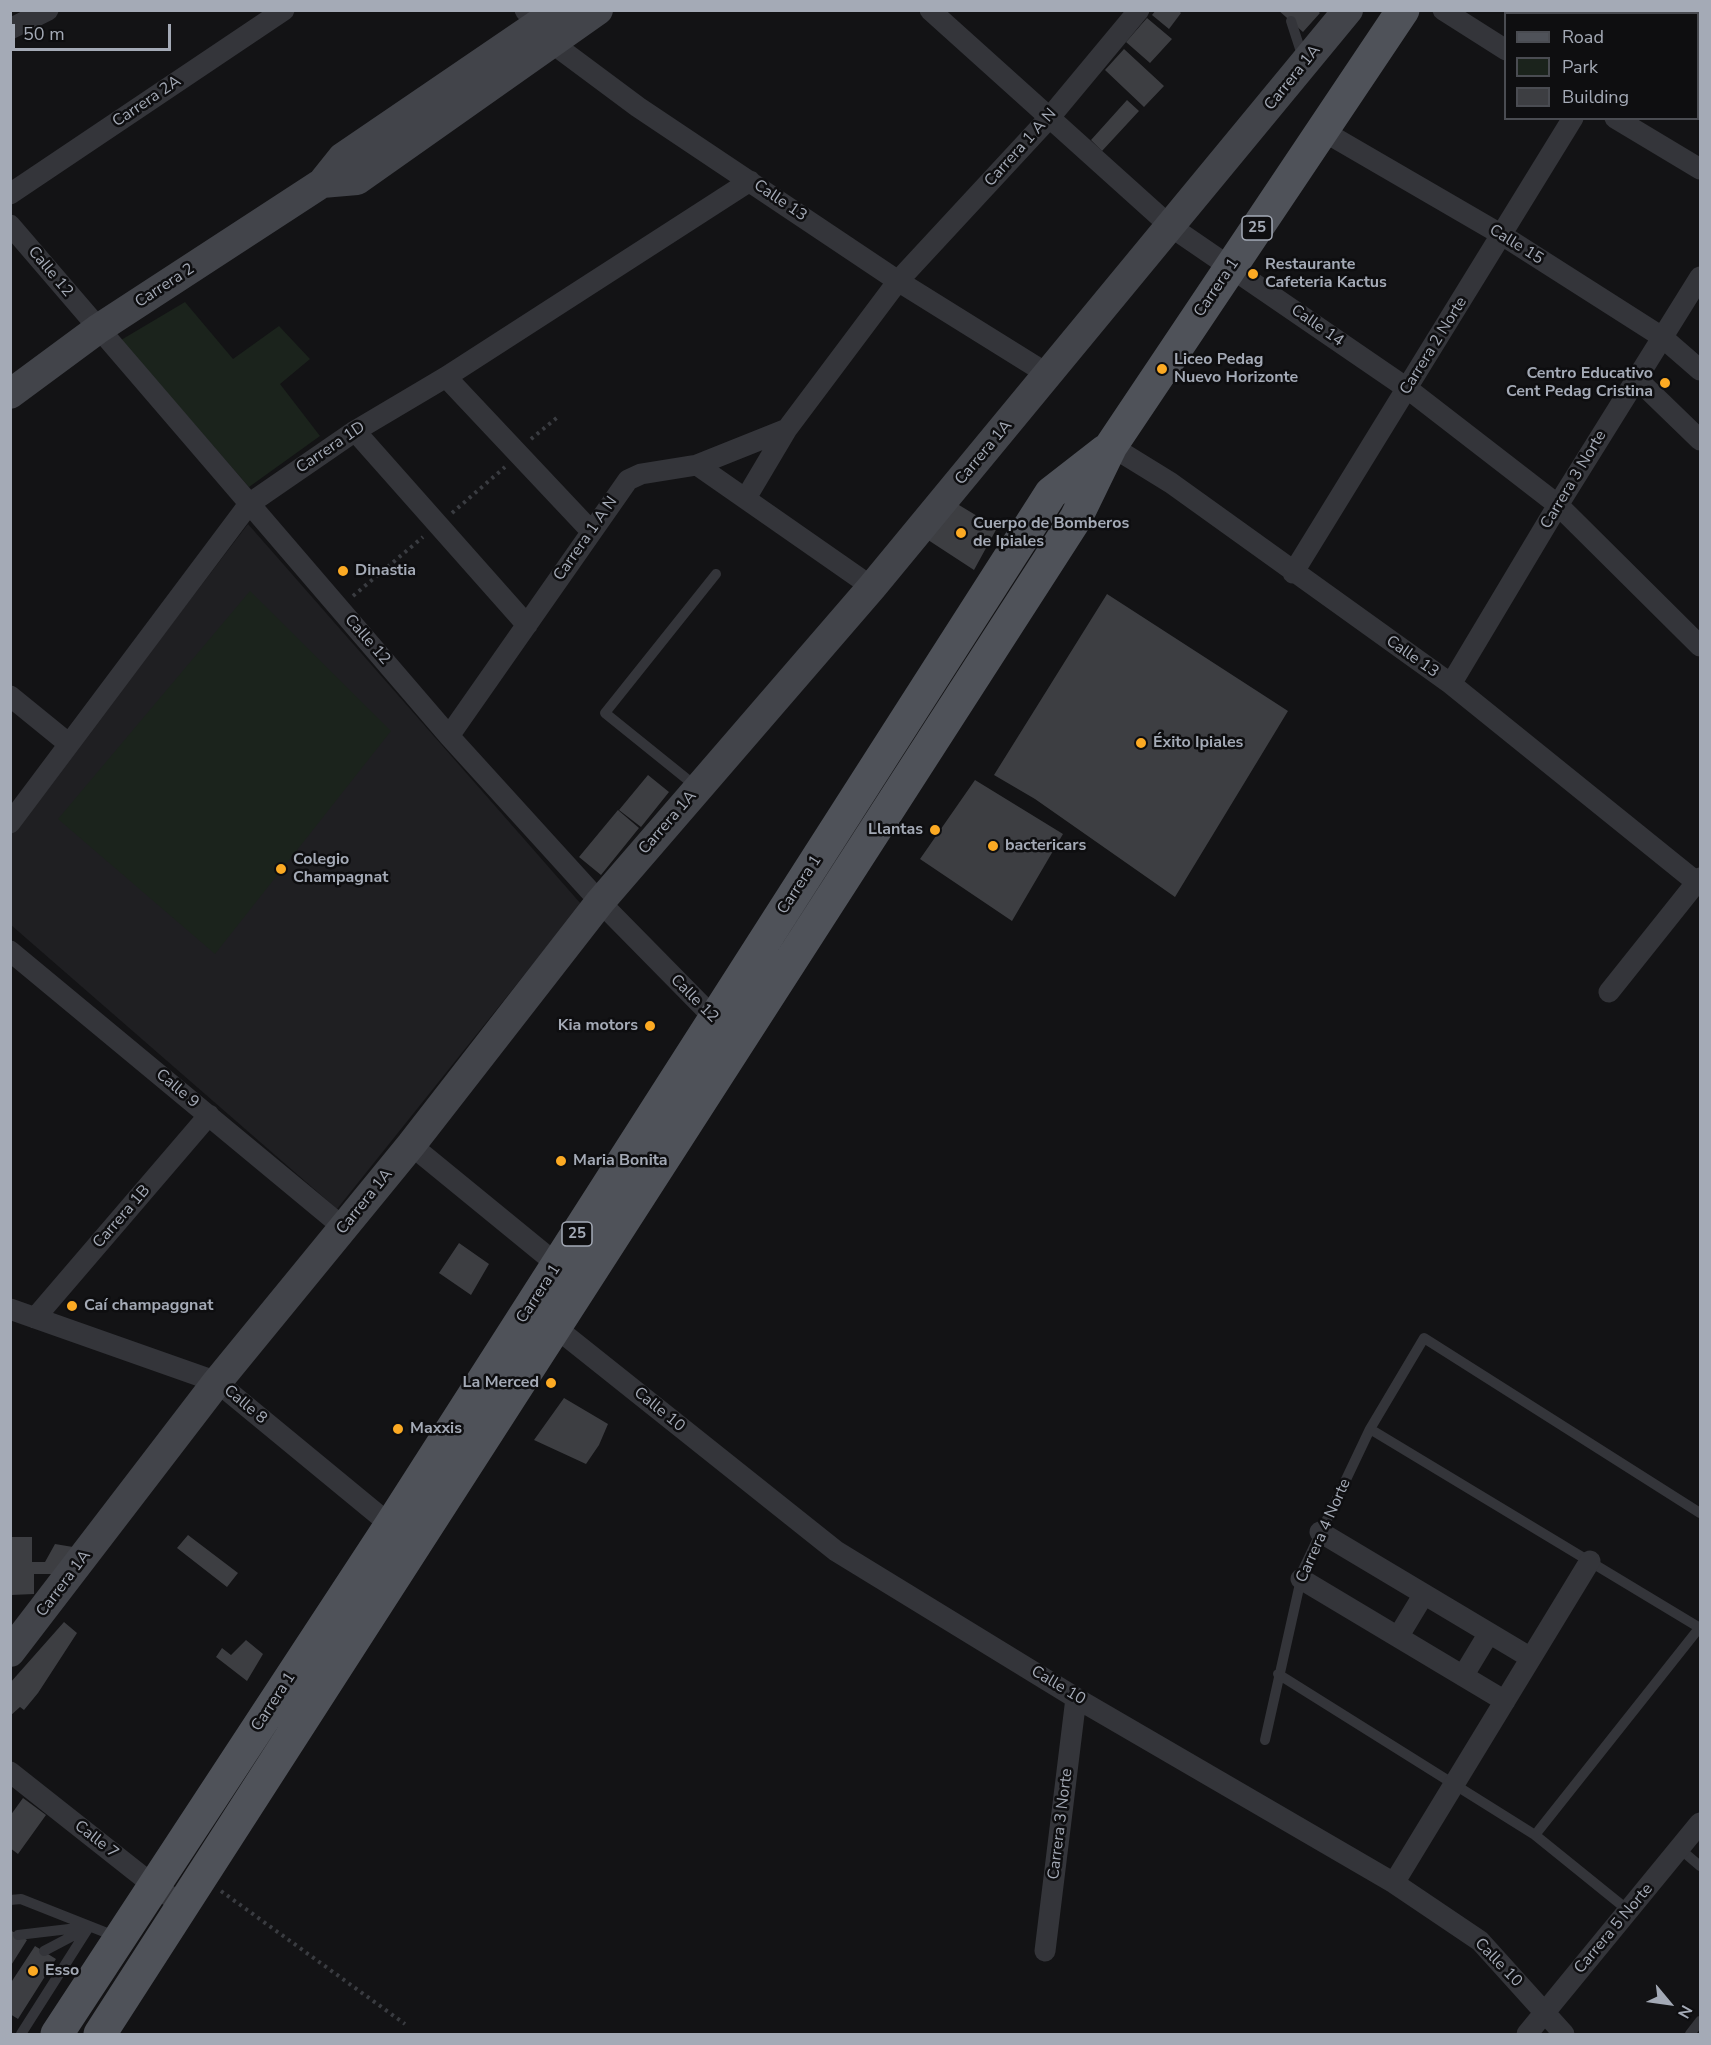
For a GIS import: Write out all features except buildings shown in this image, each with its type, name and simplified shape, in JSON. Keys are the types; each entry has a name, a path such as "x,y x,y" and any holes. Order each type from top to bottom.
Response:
{"main road":[{"name":"Carrera 1","path":"100,2034 184,1906 403,1534 570,1275 739,1041 1076,518 1111,446 1403,10"},
{"name":"Carrera 1","path":"57,2034 153,1885 403,1534 555,1327 570,1275 714,1020 1051,493 1111,446"},
{"path":"956,643 984,660"}],"street":[{"path":"10,29 48,10"},
{"name":"Carrera 2A","path":"10,194 284,10"},
{"name":"Carrera 2","path":"10,394 98,329 322,183 357,180 543,22 598,10"},
{"name":"Calle 14","path":"930,10 1170,226 1408,389 1558,505 1701,646"},
{"name":"Carrera 1 A N","path":"746,498 787,429 898,281 1050,117 1139,10"},
{"name":"Carrera 1A","path":"10,1653 217,1382 411,1145 600,902 872,587 1348,10"},
{"path":"1443,10 1504,49"},
{"name":"Calle 13","path":"543,22 638,107 898,281 1049,375"},
{"name":"Carrera 2 Norte","path":"1293,573 1572,120"},
{"path":"1618,120 1701,169"},
{"name":"Calle 15","path":"1323,131 1502,235 1662,337 1701,370"},
{"name":"Carrera 1D","path":"10,823 249,504 355,431 446,377 750,181"},
{"name":"Calle 12","path":"10,225 449,736 600,902 714,1020 739,1041"},
{"name":"Carrera 3 Norte","path":"1451,684 1636,378 1701,277"},
{"path":"446,377 591,531"},
{"path":"1636,378 1701,440"},
{"name":"Carrera 1 A N","path":"449,736 628,480 641,474 697,465 787,429"},
{"path":"355,431 527,625"},
{"name":"Calle 13","path":"1111,446 1171,483 1293,573 1451,684 1700,882"},
{"path":"697,465 872,587"},
{"path":"10,696 69,744"},
{"path":"1609,993 1700,882"},
{"name":"Calle 9","path":"10,951 344,1228"},
{"name":"Carrera 1B","path":"35,1318 210,1116"},
{"path":"411,1145 570,1275"},
{"name":"Calle 8","path":"10,1309 217,1382 403,1534"},
{"name":"Calle 10","path":"555,1327 836,1551 1076,1698 1395,1883 1480,1941 1564,2034"},
{"path":"1320,1532 1531,1658"},
{"path":"1395,1883 1590,1561"},
{"path":"1301,1579 1505,1701"},
{"path":"1398,1637 1424,1594"},
{"path":"1463,1676 1489,1633"},
{"name":"Carrera 3 Norte","path":"1045,1951 1076,1698"},
{"name":"Calle 7","path":"10,1772 153,1885 184,1906"},
{"name":"Carrera 5 Norte","path":"1527,2034 1701,1822"}],"lane":[{"path":"1291,21 1305,64"},
{"path":"698,788 605,713 716,574"},
{"name":"Carrera 4 Norte","path":"1265,1740 1301,1579 1320,1532 1371,1429 1424,1338 1701,1513"},
{"path":"1371,1429 1700,1627 1535,1835"},
{"path":"1278,1674 1535,1835 1629,1911"},
{"path":"1680,1849 1701,1866"},
{"path":"10,1900 21,1899 120,1938"},
{"path":"18,1935 89,1927"},
{"path":"44,1951 89,1927"},
{"path":"21,2034 89,1927"},
{"path":"1690,2034 1701,2021"}],"path":[{"path":"516,452 558,416"},
{"path":"227,1880 221,1890 405,2024"}],"shaded area":[{"name":"Colegio Champagnat","path":"248,524 581,904 337,1209 11,925 10,835"}],"green space":[{"path":"185,302 233,359 279,326 310,359 280,384 320,436 249,487 121,340"},
{"path":"250,591 391,731 215,954 58,819"}],"place":[{"name":"Restaurante Cafeteria Kactus","path":"1253,274"},
{"name":"Liceo Pedag Nuevo Horizonte","path":"1162,369"},
{"name":"Centro Educativo Cent Pedag Cristina","path":"1665,383"},
{"name":"Cuerpo de Bomberos de Ipiales","path":"961,533"},
{"name":"Dinastia","path":"343,571"},
{"name":"Éxito Ipiales","path":"1141,743"},
{"name":"Llantas","path":"935,830"},
{"name":"bactericars","path":"993,846"},
{"name":"Colegio Champagnat","path":"281,869"},
{"name":"Kia motors","path":"650,1026"},
{"name":"Maria Bonita","path":"561,1161"},
{"name":"Caí champaggnat","path":"72,1306"},
{"name":"La Merced","path":"551,1383"},
{"name":"Maxxis","path":"398,1429"},
{"name":"Esso","path":"33,1971"}]}
